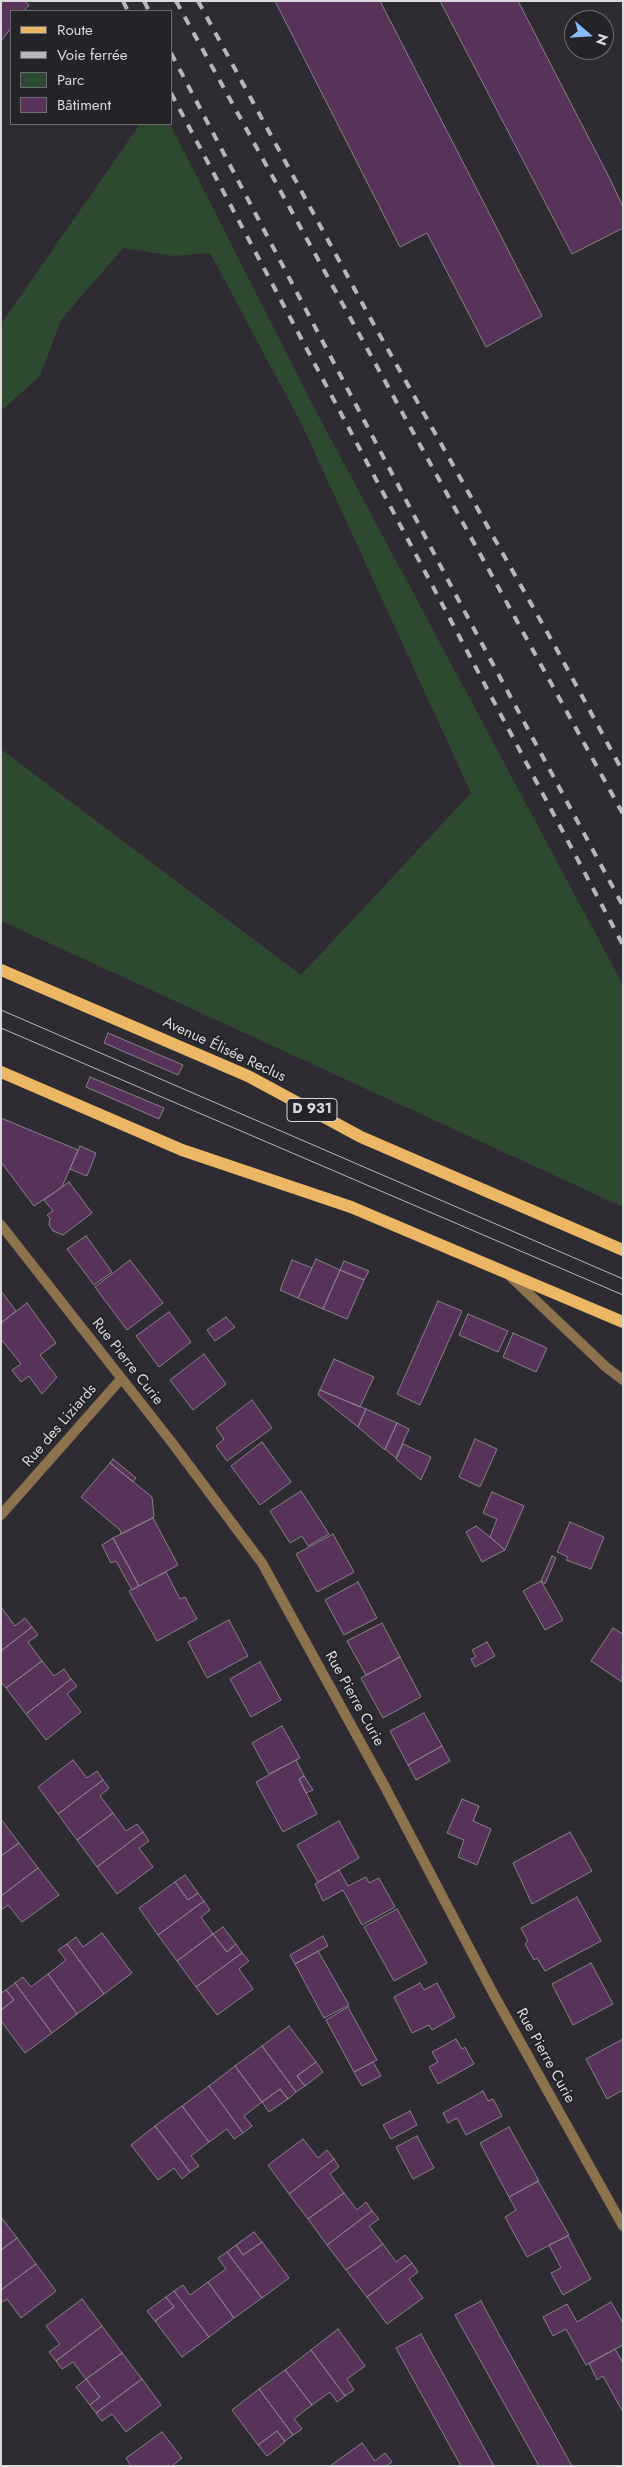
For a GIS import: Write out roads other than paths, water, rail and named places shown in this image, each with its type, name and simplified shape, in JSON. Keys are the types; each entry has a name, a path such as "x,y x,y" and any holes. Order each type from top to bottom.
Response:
{"main road":[{"name":"Avenue Élisée Reclus","path":"1,970 248,1076 361,1137 623,1250"},
{"path":"1,1072 182,1150 351,1207 623,1322"}],"street":[{"name":"Rue Pierre Curie","path":"1,1225 170,1440 262,1562 384,1785 494,1995 623,2226"},
{"path":"506,1273 606,1367 623,1380"},
{"name":"Rue des Liziards","path":"1,1516 121,1379"}],"tram line":[{"path":"1,1010 623,1279"},
{"path":"1,1028 623,1295"}],"railway":[{"path":"123,1 128,10"},
{"path":"144,1 148,10"},
{"path":"176,1 623,814"},
{"path":"198,1 373,323 556,648 623,772"},
{"path":"172,55 459,601 623,906"},
{"path":"172,95 623,945"}]}
